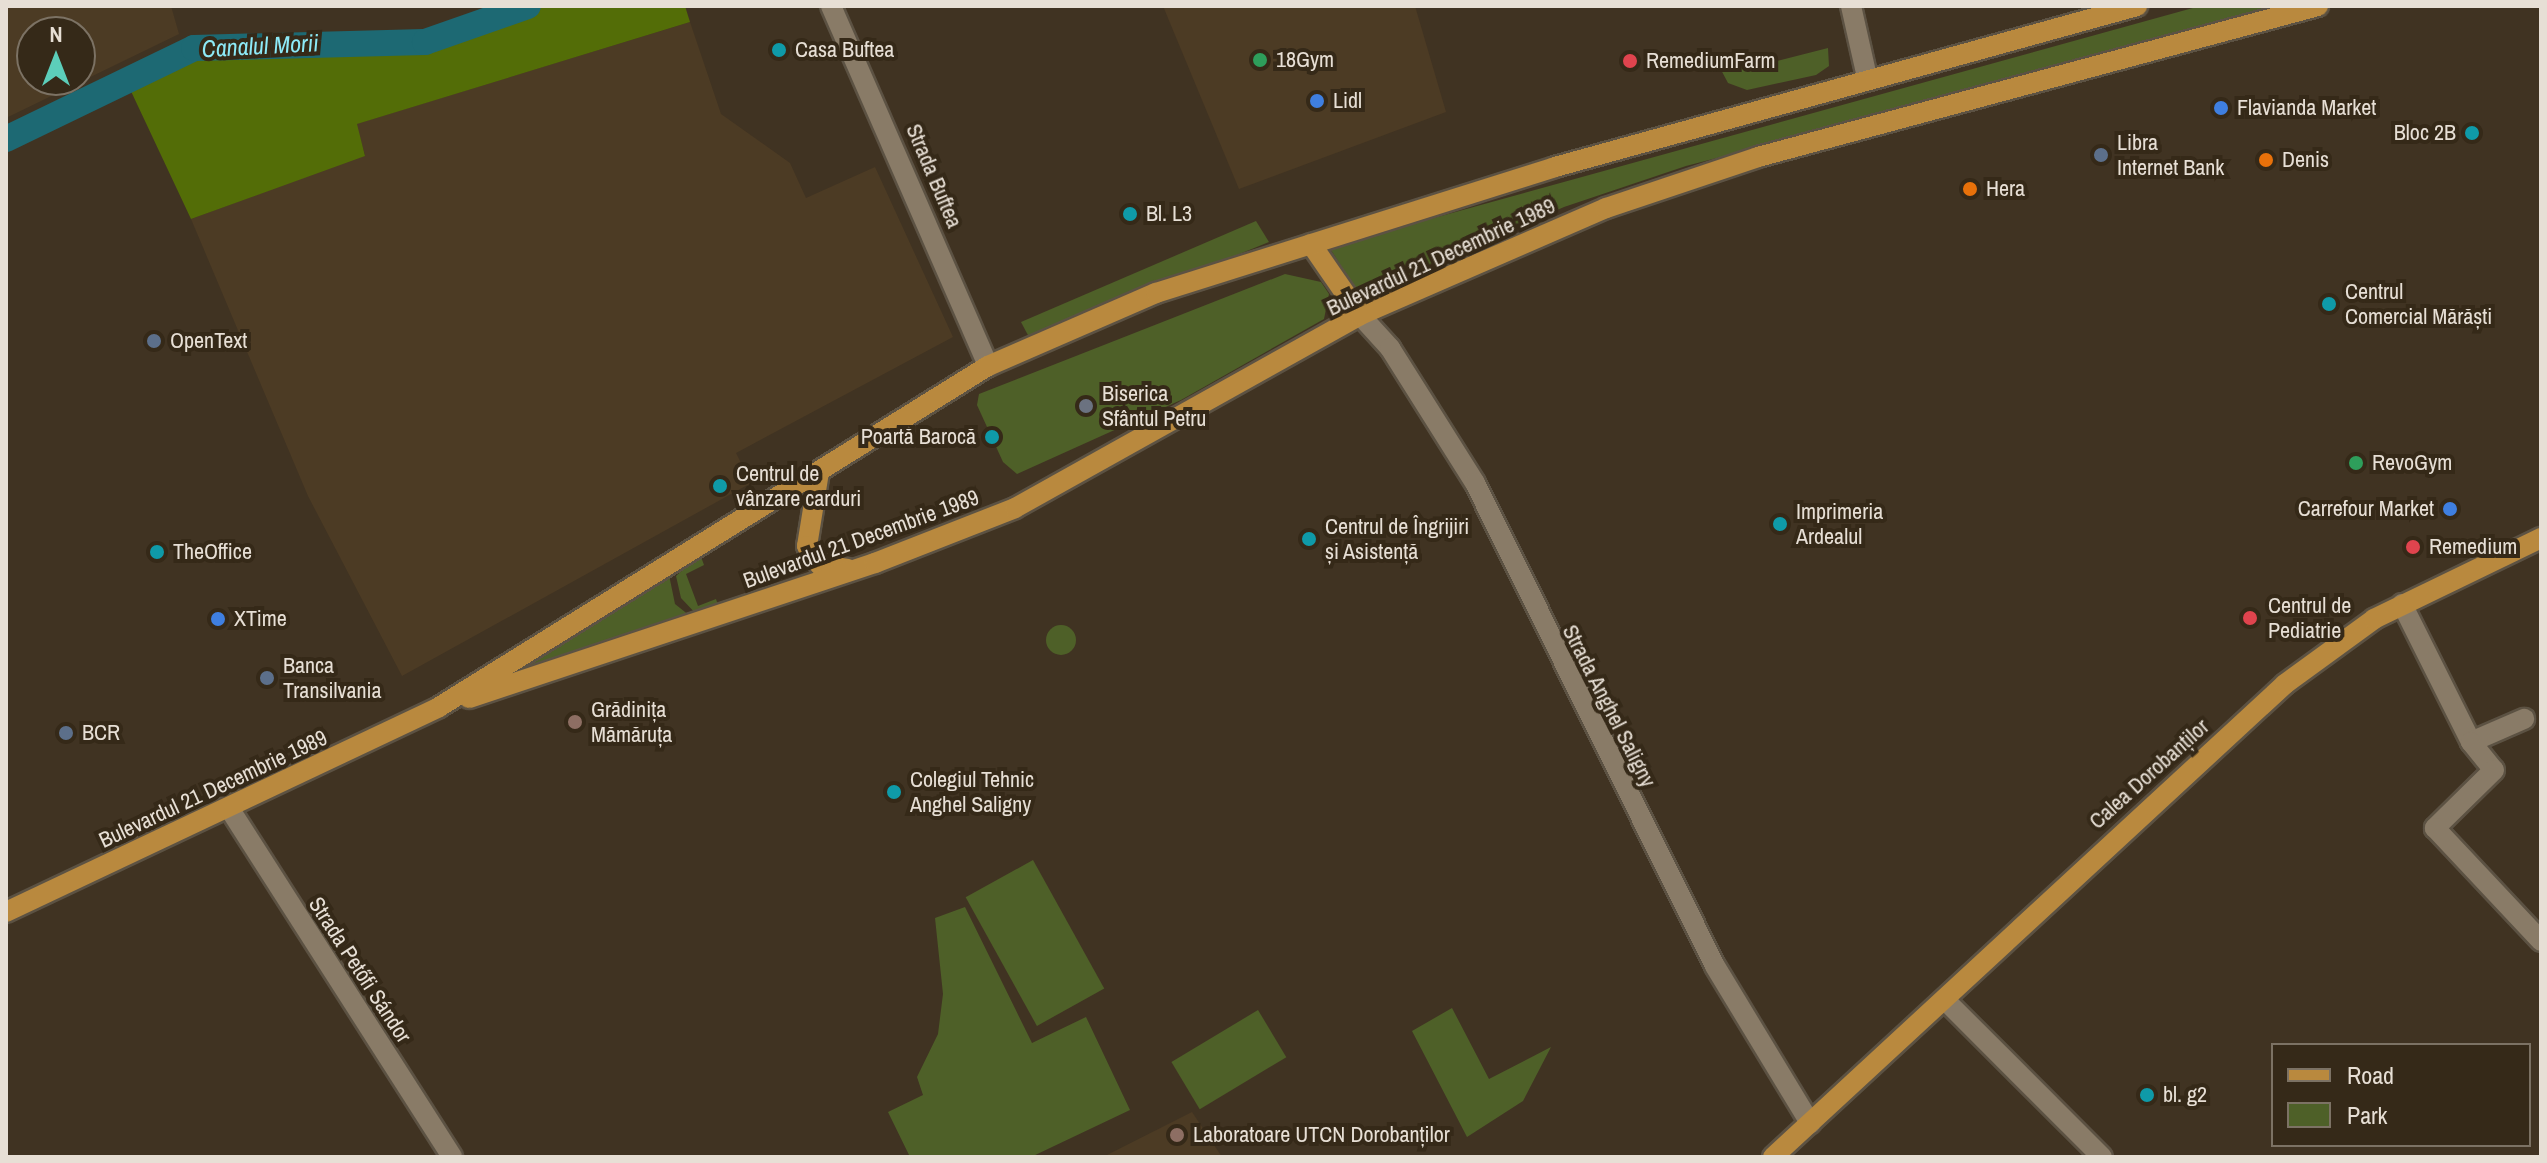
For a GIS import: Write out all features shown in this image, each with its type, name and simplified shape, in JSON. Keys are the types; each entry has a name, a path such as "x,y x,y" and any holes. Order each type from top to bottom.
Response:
{"main road":[{"name":"Bulevardul 21 Decembrie 1989","path":"6,912 439,707 988,366 1156,293 1867,77 2137,6"},
{"name":"Bulevardul 21 Decembrie 1989","path":"439,707 854,569 1023,504 1360,315 1606,208 1709,172 2318,6"},
{"path":"1311,244 1360,315"},
{"path":"819,472 807,546 820,565 854,569"},
{"name":"Calea Dorobanților","path":"1773,1157 2285,684 2402,604 2541,538"}],"street":[{"name":"Strada Buftea","path":"831,6 988,366"},
{"path":"1851,6 1867,77"},
{"name":"Strada Anghel Saligny","path":"1360,315 1390,348 1475,483 1715,966 1810,1123"},
{"path":"2402,604 2471,742 2494,770 2435,828 2541,941"},
{"path":"2471,742 2524,719"},
{"name":"Strada Petőfi Sándor","path":"229,808 452,1157"},
{"path":"1945,1000 2102,1157"}],"shaded area":[{"path":"6,6 171,6 179,34 96,74 96,16 16,16 16,96 51,96 6,118"},
{"path":"1163,6 1415,6 1446,112 1239,189"},
{"path":"690,22 721,114 790,163 806,198 875,167 953,337 736,453 751,483 402,676 308,496 191,219 365,155 356,124"},
{"name":"Laboratoare UTCN Dorobanților","path":"1192,1112 1222,1157 1103,1157"}],"green space":[{"path":"542,6 685,6 690,22 357,124 365,156 191,219 129,87 199,57 245,51 454,44"},
{"path":"2200,6 2298,6 1686,166 1564,207 1361,297 1329,247"},
{"path":"1828,48 1829,66 1816,75 1747,90 1728,83 1719,66 1738,60 1753,67"},
{"path":"1256,221 1269,242 1030,339 1021,322"},
{"path":"1285,274 1321,282 1329,294 1324,319 1181,400 1017,474 1003,462 977,405 979,394"},
{"path":"700,554 704,565 686,574 698,606 716,599 719,608 698,616 681,598 676,576"},
{"path":"668,570 675,604 695,620 461,697"},
{"path":"1061,625 1072,629 1076,640 1072,651 1061,655 1050,651 1046,640 1050,629"},
{"path":"1033,860 1104,989 1037,1026 966,897"},
{"path":"965,907 1032,1043 1086,1017 1130,1110 1031,1157 910,1157 888,1112 923,1095 917,1077 938,1034 943,994 935,918"},
{"path":"1452,1008 1489,1079 1551,1047 1523,1101 1467,1137 1412,1031"},
{"path":"1258,1010 1286,1057 1200,1109 1171,1062"}],"waterway":[{"name":"Canalul Morii","path":"6,139 194,48 425,42 528,6"}],"place":[{"name":"Casa Buftea","path":"779,50"},
{"name":"18Gym","path":"1260,60"},
{"name":"RemediumFarm","path":"1630,61"},
{"name":"Lidl","path":"1317,101"},
{"name":"Flavianda Market","path":"2221,108"},
{"name":"Bloc 2B","path":"2472,133"},
{"name":"Libra Internet Bank","path":"2101,155"},
{"name":"Denis","path":"2266,160"},
{"name":"Hera","path":"1970,189"},
{"name":"Bl. L3","path":"1130,214"},
{"name":"Centrul Comercial Mărăști","path":"2329,304"},
{"name":"OpenText","path":"154,341"},
{"name":"Biserica Sfântul Petru","path":"1086,406"},
{"name":"Poartă Barocă","path":"992,437"},
{"name":"RevoGym","path":"2356,463"},
{"name":"Centrul de vânzare carduri","path":"720,486"},
{"name":"Carrefour Market","path":"2450,509"},
{"name":"Imprimeria Ardealul","path":"1780,524"},
{"name":"Centrul de Îngrijiri și Asistență","path":"1309,539"},
{"name":"Remedium","path":"2413,547"},
{"name":"TheOffice","path":"157,552"},
{"name":"Centrul de Pediatrie","path":"2250,618"},
{"name":"XTime","path":"218,619"},
{"name":"Banca Transilvania","path":"267,678"},
{"name":"Grădinița Mămăruța","path":"575,722"},
{"name":"BCR","path":"66,733"},
{"name":"Colegiul Tehnic Anghel Saligny","path":"894,792"},
{"name":"bl. g2","path":"2147,1095"},
{"name":"Laboratoare UTCN Dorobanților","path":"1177,1135"}]}
